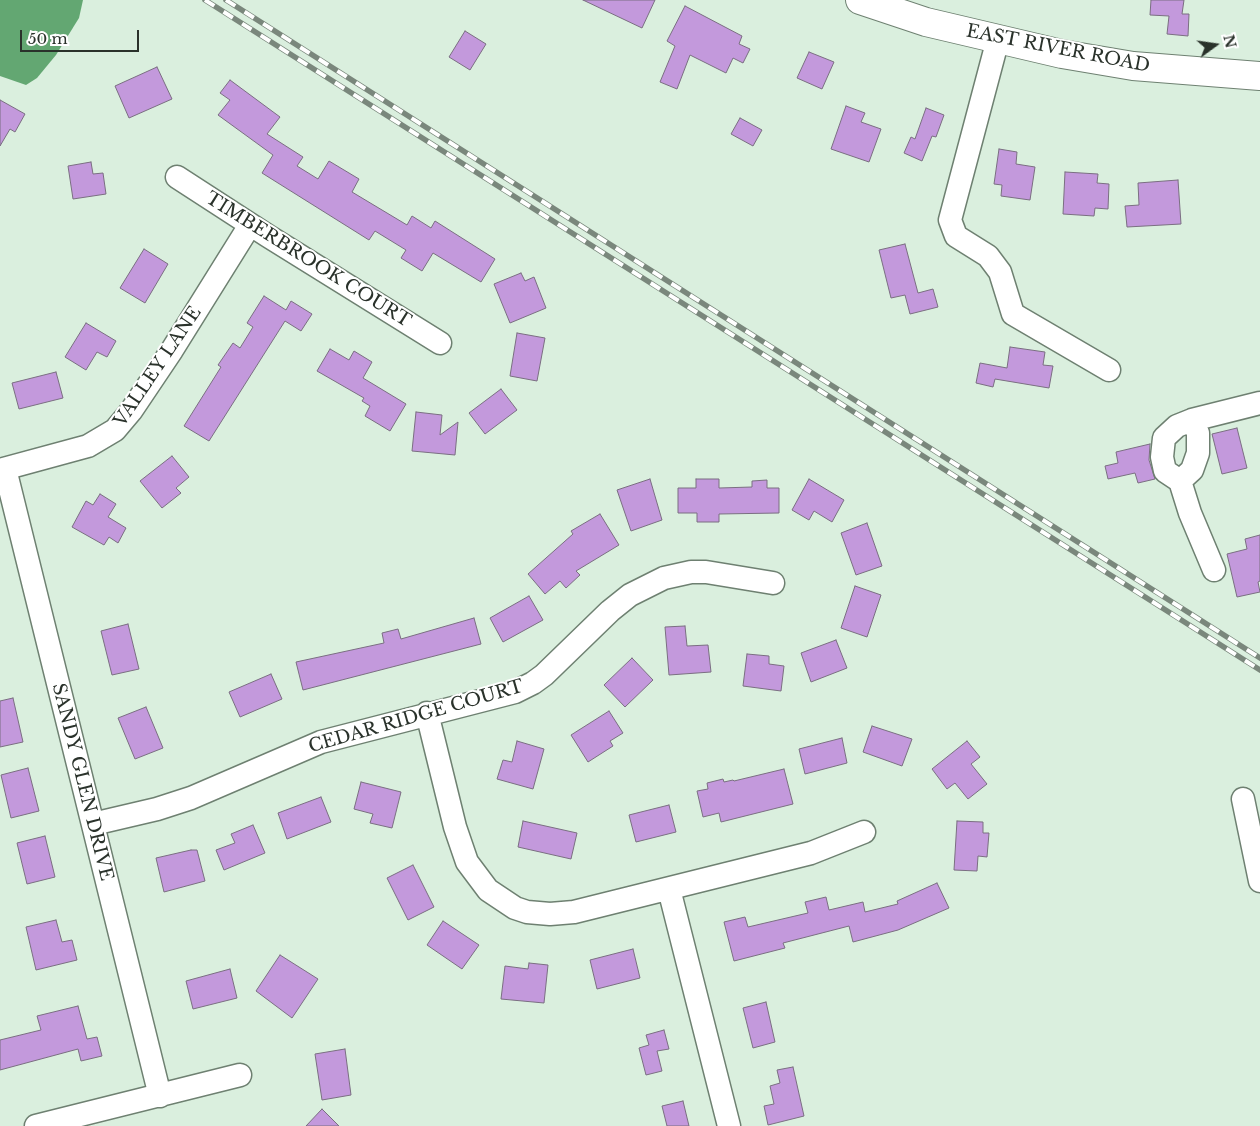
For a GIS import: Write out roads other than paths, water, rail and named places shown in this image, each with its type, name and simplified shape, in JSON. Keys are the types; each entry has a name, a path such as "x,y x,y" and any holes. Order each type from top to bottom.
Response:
{"main road":[{"name":"EAST RIVER ROAD","path":"860,0 926,22 1062,54 1133,66 1260,76"}],"street":[{"path":"998,40 950,220 956,236 988,256 1000,272 1013,314 1109,370"},
{"name":"TIMBERBROOK COURT","path":"177,177 250,225 440,343"},
{"name":"VALLEY LANE","path":"3,469 88,446 115,430 131,411 172,350 250,225"},
{"path":"1214,570 1190,513 1180,481 1165,471 1162,457 1164,438 1177,426 1192,420 1260,403"},
{"path":"1180,481 1192,470 1198,453 1198,433 1192,420"},
{"name":"SANDY GLEN DRIVE","path":"3,469 160,1096"},
{"name":"CEDAR RIDGE COURT","path":"92,824 157,809 191,798 321,742 515,692 533,684 610,611 630,595 652,582 676,575 706,572 773,583"},
{"path":"427,714 462,851 480,882 497,898 515,908 550,914 574,912 811,853 864,832"},
{"path":"1243,799 1260,881"},
{"path":"669,889 728,1123"},
{"path":"36,1126 240,1075"}],"railway":[{"path":"205,0 1260,670"},
{"path":"226,0 1260,658"}]}
